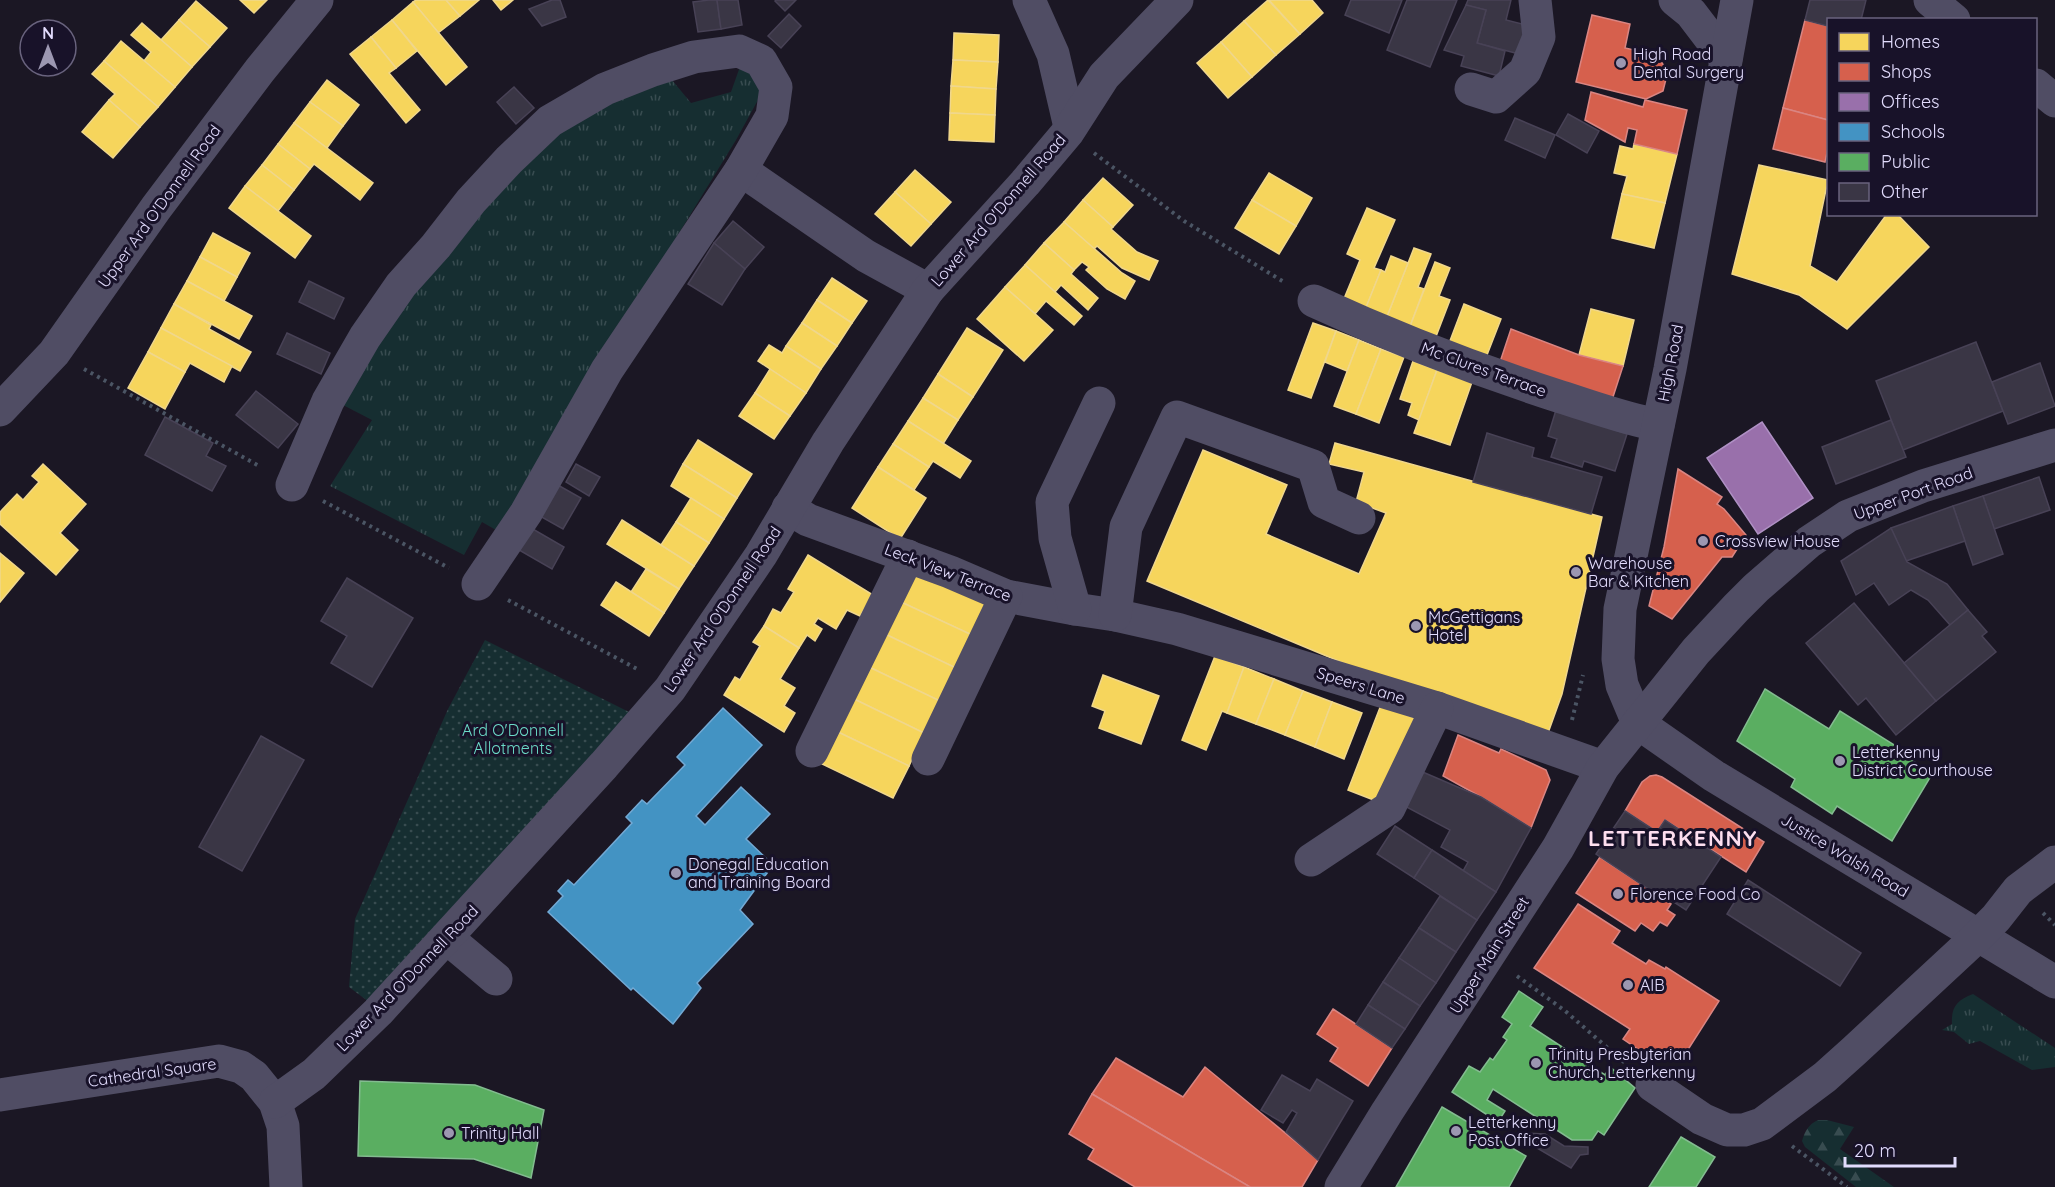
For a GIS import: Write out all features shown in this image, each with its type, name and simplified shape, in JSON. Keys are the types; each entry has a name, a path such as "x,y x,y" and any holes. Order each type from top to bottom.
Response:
{"street":[{"name":"Upper Ard O'Donnell Road","path":"0,410 54,353 156,208 260,70 317,0"},
{"path":"1029,0 1053,54 1069,130"},
{"name":"Lower Ard O'Donnell Road","path":"275,1102 314,1074 378,1012 604,765 670,689 761,555 828,442 928,290 1025,183 1069,130 1104,76 1177,0"},
{"path":"1471,89 1496,97 1525,71 1539,37 1535,0"},
{"path":"1675,0 1691,14 1726,59"},
{"name":"High Road","path":"1638,723 1622,685 1618,659 1618,625 1658,425 1737,0"},
{"path":"1930,0 1952,18"},
{"path":"292,485 328,401 365,337 401,285 436,246 471,201 550,121 605,89 694,57 739,51 761,61 776,87 772,116 741,170 607,370 526,513 478,584"},
{"path":"2037,86 2055,101"},
{"path":"741,170 866,256 928,290"},
{"name":"Mc Clures Terrace","path":"1314,301 1359,322 1512,382 1635,421 1658,425"},
{"path":"1075,609 1055,538 1052,502 1099,403"},
{"path":"1115,615 1126,527 1177,417 1313,466 1324,502 1359,518"},
{"name":"Upper Port Road","path":"1638,723 1696,651 1756,588 1809,542 1848,516 1923,486 2055,446"},
{"name":"Leck View Terrace","path":"788,508 808,520 908,556 1006,596 1115,615"},
{"path":"812,751 908,556"},
{"path":"928,759 1006,596"},
{"name":"Speers Lane","path":"1115,615 1177,629 1437,708 1603,767"},
{"path":"1311,860 1389,808 1437,708"},
{"name":"Upper Main Street","path":"1341,1187 1558,848 1603,767 1638,723"},
{"name":"Justice Walsh Road","path":"1638,723 1714,776 2055,982"},
{"path":"1652,1084 1702,1119 1727,1130 1744,1130 1762,1124 1840,1064 1979,935 2018,890 2055,862"},
{"path":"447,938 496,978"},
{"name":"Cathedral Square","path":"0,1095 219,1061 241,1067 254,1076 275,1102 283,1126 286,1187"}],"path":[{"path":"1069,130 1184,221 1314,301"},
{"path":"54,353 292,485 646,674 670,689"},
{"path":"1514,974 1564,1010 1652,1084"},
{"path":"1762,1124 1847,1187"}],"green space":[{"path":"742,61 764,89 503,534 482,522 464,555 330,486 372,420 343,405 383,335 485,202 577,116 667,74 691,103 731,92"},
{"name":"Ard O'Donnell Allotments","path":"485,640 633,714 369,1002 349,987 355,919 448,709"},
{"path":"1973,994 2055,1048 2055,1067 2032,1070 1980,1041 1969,1044 1954,1032 1942,1030 1952,1024 1956,1005"},
{"path":"1818,1120 1854,1127 1840,1149 1894,1187 1856,1187 1805,1147 1802,1141 1804,1134"}],"building: Homes":[{"path":"240,0 267,0 254,13"},
{"path":"416,0 446,0 460,16 438,33 413,2"},
{"path":"446,0 479,0 460,16"},
{"path":"493,0 513,0 501,10"},
{"path":"1268,0 1300,34 1276,55 1244,21"},
{"path":"1269,0 1312,0 1323,13 1300,34"},
{"path":"196,1 227,28 210,47 179,20"},
{"path":"413,2 467,67 446,85 392,20"},
{"path":"179,20 210,47 192,67 161,40"},
{"path":"392,20 417,51 396,68 371,37"},
{"path":"1244,21 1276,55 1252,77 1221,42"},
{"path":"142,23 192,67 175,87 144,61 151,52 131,35"},
{"path":"954,33 999,35 998,62 953,60"},
{"path":"371,37 396,68 389,73 420,110 406,123 350,54"},
{"path":"121,41 175,87 158,107 104,61"},
{"path":"1221,42 1252,77 1228,98 1197,63"},
{"path":"953,60 998,62 996,89 951,86"},
{"path":"104,61 158,107 140,127 109,100 115,94 92,74"},
{"path":"327,80 359,105 343,126 310,102"},
{"path":"951,86 996,89 995,115 950,113"},
{"path":"109,100 140,127 113,158 82,132"},
{"path":"310,102 343,126 327,148 294,123"},
{"path":"950,113 995,115 994,142 949,140"},
{"path":"294,123 373,183 360,200 314,164 310,169 278,144"},
{"path":"278,144 310,169 294,190 262,165"},
{"path":"1634,144 1677,154 1665,203 1622,194 1627,176 1614,173 1620,146 1633,149"},
{"path":"262,165 294,190 278,211 245,186"},
{"path":"1759,165 1827,180 1810,266 1837,282 1886,216 1899,216 1929,247 1847,329 1799,295 1732,274"},
{"path":"915,170 951,202 931,224 895,192"},
{"path":"1269,173 1312,198 1296,226 1252,200"},
{"path":"1103,178 1133,205 1113,227 1083,200"},
{"path":"245,186 311,236 295,258 229,208"},
{"path":"895,192 931,224 911,246 875,214"},
{"path":"1622,194 1665,203 1654,248 1612,238"},
{"path":"1083,200 1137,252 1158,261 1149,280 1122,268 1097,246 1094,249 1064,222"},
{"path":"1252,200 1296,226 1279,254 1235,228"},
{"path":"1367,208 1395,220 1374,268 1381,270 1365,310 1343,301 1360,260 1347,254"},
{"path":"1064,222 1122,273 1135,281 1125,299 1107,289 1086,270 1089,267 1082,262 1074,270 1044,243"},
{"path":"213,233 250,253 237,277 200,257"},
{"path":"1044,243 1074,270 1071,274 1098,298 1088,310 1061,285 1055,292 1025,265"},
{"path":"1414,248 1431,254 1418,287 1424,289 1409,329 1386,319"},
{"path":"1391,256 1408,263 1386,319 1365,310 1381,270 1385,272"},
{"path":"200,257 237,277 224,301 187,281"},
{"path":"1435,262 1450,268 1439,296 1450,300 1435,339 1409,329"},
{"path":"1025,265 1082,316 1074,325 1046,301 1035,314 1005,287"},
{"path":"832,278 867,301 852,323 817,300"},
{"path":"187,281 252,316 239,339 174,304"},
{"path":"1005,287 1053,330 1024,361 977,319"},
{"path":"817,300 852,323 837,346 802,323"},
{"path":"174,304 211,325 209,329 251,352 240,371 161,328"},
{"path":"1464,304 1501,319 1485,360 1448,346"},
{"path":"1591,309 1634,320 1623,366 1579,355"},
{"path":"802,323 837,346 821,369 786,346"},
{"path":"1313,323 1336,331 1311,398 1288,390"},
{"path":"161,328 232,366 224,382 190,363 185,372 148,352"},
{"path":"967,328 1003,350 973,397 938,374"},
{"path":"1336,331 1359,340 1347,371 1325,362"},
{"path":"1359,340 1381,349 1356,414 1334,406"},
{"path":"769,345 782,353 786,346 821,369 806,393 758,361"},
{"path":"1381,349 1404,357 1379,423 1356,414"},
{"path":"148,352 185,372 165,409 128,388"},
{"path":"1413,361 1437,370 1419,420 1408,415 1412,403 1400,399"},
{"path":"770,369 806,393 790,416 755,393"},
{"path":"1437,370 1472,382 1450,445 1414,433"},
{"path":"938,374 973,397 958,420 923,398"},
{"path":"755,393 790,416 774,439 739,416"},
{"path":"923,398 958,420 943,444 908,421"},
{"path":"908,421 971,461 960,478 933,461 929,467 893,444"},
{"path":"698,440 752,474 737,498 683,464"},
{"name":"McGettigans Hotel","path":"1335,443 1602,517 1562,694 1548,733 1360,670 1147,581 1203,450 1287,485 1266,534 1359,574 1386,513 1356,502 1364,472 1329,464"},
{"path":"893,444 929,467 914,490 878,467"},
{"path":"43,464 86,504 60,533 78,550 56,575 0,524 0,512 17,494 23,500 39,482 32,476"},
{"path":"683,464 737,498 724,519 671,486"},
{"path":"878,467 926,498 900,539 852,508"},
{"path":"691,498 724,519 709,543 676,522"},
{"path":"622,520 694,566 679,589 607,544"},
{"path":"676,522 709,543 694,566 661,545"},
{"path":"0,553 24,573 0,602"},
{"path":"808,555 873,595 860,616 847,610 836,629 818,618 814,624 822,629 815,641 807,635 799,648 764,626 773,609 781,613 794,592 788,589"},
{"path":"646,569 679,589 664,613 631,592"},
{"path":"917,569 988,603 972,635 901,602"},
{"path":"616,582 664,613 649,636 601,605"},
{"path":"901,602 972,635 956,668 885,634"},
{"path":"764,626 799,648 780,679 795,688 784,706 795,713 784,732 724,695 735,677 740,680 760,646 753,642"},
{"path":"885,634 956,668 940,701 869,667"},
{"path":"1215,656 1244,667 1227,713 1222,711 1206,750 1182,740"},
{"path":"869,667 940,701 924,733 854,699"},
{"path":"1244,667 1274,679 1256,724 1227,713"},
{"path":"1103,675 1159,696 1141,744 1099,728 1105,711 1092,706"},
{"path":"1274,679 1303,691 1285,735 1256,724"},
{"path":"1303,691 1332,702 1315,747 1285,735"},
{"path":"854,699 924,733 909,766 838,732"},
{"path":"1332,702 1362,713 1344,759 1315,747"},
{"path":"1381,705 1417,719 1384,804 1348,790"},
{"path":"838,732 909,766 893,798 822,764"}],"building: Shops":[{"name":"High Road Dental Surgery","path":"1592,15 1630,24 1625,48 1656,55 1668,71 1663,91 1646,99 1576,82"},
{"path":"1805,20 1827,26 1827,120 1783,108"},
{"path":"1591,92 1643,107 1645,100 1687,110 1677,154 1634,144 1637,130 1628,128 1625,142 1585,120"},
{"path":"1783,108 1827,120 1825,162 1773,149"},
{"path":"1511,329 1579,355 1623,366 1611,403 1499,365"},
{"name":"Crossview House","path":"1678,469 1722,497 1717,504 1746,535 1732,557 1722,557 1672,619 1649,606 1664,547"},
{"path":"1458,735 1499,753 1501,749 1546,770 1550,780 1531,828 1443,776"},
{"path":"1656,775 1764,842 1746,872 1665,820 1657,832 1625,811 1642,782"},
{"name":"Florence Food Co","path":"1600,857 1671,904 1667,910 1675,915 1667,926 1660,922 1653,931 1641,923 1635,931 1576,893"},
{"name":"AIB","path":"1578,904 1620,931 1612,943 1646,964 1649,960 1665,969 1666,967 1719,1001 1682,1059 1654,1060 1623,1039 1630,1029 1534,968"},
{"path":"1333,1009 1392,1048 1368,1086 1330,1061 1338,1048 1317,1034"},
{"path":"1116,1058 1183,1097 1205,1067 1318,1160 1302,1187 1250,1187 1092,1094"},
{"path":"1092,1094 1250,1187 1135,1187 1088,1159 1094,1149 1069,1134"}],"building: Offices":[{"path":"1762,422 1813,498 1758,534 1707,458"}],"building: Schools":[{"name":"Donegal Education and Training Board","path":"723,708 762,745 696,816 705,825 741,787 770,814 746,839 773,865 740,910 753,924 697,983 701,988 673,1024 633,988 631,990 548,912 563,896 558,891 568,880 574,885 632,823 626,817 642,800 647,804 685,765 677,757"}],"building: Public":[{"name":"Letterkenny District Courthouse","path":"1765,689 1829,729 1840,711 1896,746 1931,776 1892,841 1837,806 1832,814 1791,787 1795,779 1737,741"},
{"name":"Trinity Presbyterian Church, Letterkenny","path":"1519,991 1543,1007 1530,1026 1605,1075 1610,1067 1635,1088 1604,1135 1598,1131 1592,1140 1572,1140 1493,1089 1487,1100 1505,1111 1498,1122 1452,1092 1469,1066 1480,1072 1490,1058 1493,1060 1507,1040 1503,1037 1512,1024 1502,1017"},
{"name":"Trinity Hall","path":"360,1081 475,1085 544,1110 531,1178 474,1159 358,1156"},
{"name":"Letterkenny Post Office","path":"1442,1107 1526,1156 1509,1187 1396,1187"},
{"path":"1681,1137 1715,1157 1696,1187 1649,1187"}],"building: Other":[{"path":"552,0 560,0 566,17 542,26 529,9"},
{"path":"717,0 721,29 698,32 693,2"},
{"path":"717,0 738,0 742,25 721,29"},
{"path":"776,0 796,0 785,11"},
{"path":"1351,0 1402,0 1389,33 1345,15"},
{"path":"1407,0 1457,0 1430,67 1387,50"},
{"path":"1468,0 1511,0 1506,20 1530,26 1523,55 1477,43 1486,10 1466,5"},
{"path":"1810,0 1866,0 1862,18 1827,18 1827,26 1805,20"},
{"path":"1466,5 1486,10 1477,43 1505,51 1499,76 1461,66 1464,56 1444,50"},
{"path":"789,14 801,26 781,48 768,36"},
{"path":"514,87 534,108 516,124 497,102"},
{"path":"1568,114 1599,131 1587,153 1556,135"},
{"path":"1515,118 1555,135 1545,158 1505,140"},
{"path":"733,221 764,247 745,269 714,243"},
{"path":"714,243 745,269 722,305 688,284"},
{"path":"309,281 344,298 334,319 299,302"},
{"path":"287,333 330,353 321,374 277,354"},
{"path":"1976,342 2003,411 1903,450 1876,381"},
{"path":"2040,363 2055,406 2008,424 1992,382"},
{"path":"256,391 298,424 278,448 236,415"},
{"path":"1556,410 1627,434 1615,471 1584,461 1582,467 1551,457 1557,439 1548,436"},
{"path":"165,417 213,443 206,456 226,466 212,491 145,455"},
{"path":"1891,420 1906,457 1836,484 1822,447"},
{"path":"1487,433 1534,448 1532,457 1602,477 1591,514 1473,482"},
{"path":"576,464 600,477 589,496 566,482"},
{"path":"2039,477 2050,510 1994,529 1983,496"},
{"path":"556,484 581,498 563,529 538,515"},
{"path":"1983,496 2003,554 1973,565 1953,506"},
{"path":"1953,506 1965,541 1906,561 1891,528"},
{"path":"531,528 564,547 552,569 519,550"},
{"path":"1891,528 1907,562 1947,584 1968,610 1950,625 1928,600 1911,590 1889,605 1874,583 1856,595 1841,561"},
{"path":"347,578 413,618 372,687 331,663 347,636 321,621"},
{"path":"1854,603 1936,701 1896,735 1866,698 1858,705 1806,643"},
{"path":"1968,610 1987,632 1982,636 1996,652 1936,701 1904,663"},
{"path":"261,736 304,760 242,871 199,847"},
{"path":"1418,770 1481,797 1531,828 1496,892 1463,871 1468,862 1441,847 1450,830 1399,803"},
{"path":"1625,811 1657,832 1665,820 1721,857 1686,910 1660,893 1659,896 1596,854"},
{"path":"1395,826 1432,850 1414,878 1377,854"},
{"path":"1432,850 1496,892 1477,920 1414,878"},
{"path":"1748,880 1861,953 1840,986 1727,914"},
{"path":"1440,896 1477,920 1456,952 1419,928"},
{"path":"1419,928 1456,952 1436,983 1399,958"},
{"path":"1399,958 1436,983 1420,1006 1383,982"},
{"path":"1383,982 1420,1006 1405,1029 1368,1005"},
{"path":"1368,1005 1405,1029 1392,1048 1356,1024"},
{"path":"1282,1075 1310,1091 1317,1079 1353,1101 1318,1160 1286,1132 1297,1113 1292,1110 1283,1123 1261,1110"},
{"path":"1524,1133 1545,1134 1564,1146 1588,1147 1588,1154 1580,1155 1571,1168 1520,1138"}],"place":[{"name":"High Road Dental Surgery","path":"1621,63"},
{"name":"Crossview House","path":"1703,541"},
{"name":"Warehouse Bar & Kitchen","path":"1576,572"},
{"name":"McGettigans Hotel","path":"1416,626"},
{"name":"Letterkenny District Courthouse","path":"1840,761"},
{"name":"Donegal Education and Training Board","path":"676,873"},
{"name":"Florence Food Co","path":"1618,894"},
{"name":"AIB","path":"1628,985"},
{"name":"Trinity Presbyterian Church, Letterkenny","path":"1536,1063"},
{"name":"Letterkenny Post Office","path":"1456,1131"},
{"name":"Trinity Hall","path":"449,1133"}],"district":[{"name":"LETTERKENNY","path":"1673,838"}]}
